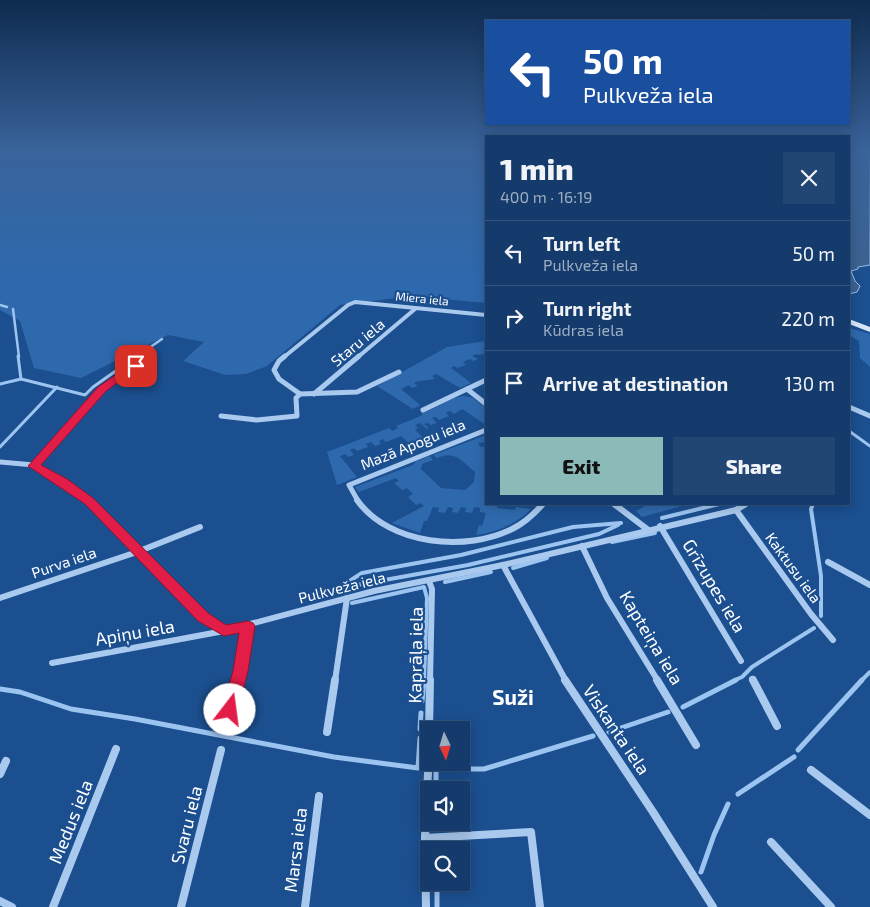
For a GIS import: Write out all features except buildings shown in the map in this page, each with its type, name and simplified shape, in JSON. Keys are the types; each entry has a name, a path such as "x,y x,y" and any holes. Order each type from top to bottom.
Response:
{"main road":[{"path":"850,321 870,330"}],"street":[{"name":"Miera iela","path":"300,394 279,379 274,370 279,361 348,305 355,302 485,315"},
{"name":"Staru iela","path":"314,394 416,309"},
{"path":"34,466 102,389 152,356"},
{"path":"221,416 257,420 297,416 296,398 300,394 357,392 399,372"},
{"path":"423,410 485,380"},
{"path":"467,389 485,403"},
{"path":"850,407 870,416"},
{"name":"Mazā Apogu iela","path":"485,430 349,485 354,498 367,513 390,529 423,539 439,541 471,540 495,536 522,524 533,516 542,505"},
{"path":"0,462 34,466 63,482 89,501 137,552 203,617 224,631"},
{"path":"615,505 647,529"},
{"name":"Pulkveža iela","path":"224,631 347,598 503,565 647,529 736,510 744,505"},
{"name":"Kaktusu iela","path":"736,510 811,614 833,640"},
{"name":"Grīzupes iela","path":"660,526 741,661"},
{"path":"137,552 200,527"},
{"name":"Kapteiņa iela","path":"582,546 590,566 628,634 696,745"},
{"name":"Purva iela","path":"0,598 137,552"},
{"path":"828,562 870,585"},
{"name":"Viskanta iela","path":"503,565 569,688 653,812 713,907"},
{"name":"Kaprāļa iela","path":"429,581 432,589 429,721"},
{"path":"327,732 347,598"},
{"path":"230,710 240,671 248,626"},
{"name":"Apiņu iela","path":"52,662 155,645 224,631"},
{"path":"752,679 777,726"},
{"name":"Medus iela","path":"53,907 116,749"},
{"name":"Svaru iela","path":"181,907 221,750"},
{"path":"0,774 6,761"},
{"path":"811,770 870,815"},
{"path":"426,907 425,838 428,771"},
{"name":"Marsa iela","path":"305,907 319,796"},
{"path":"425,838 530,832 540,907"},
{"path":"771,842 831,907"},
{"path":"0,902 12,907"}],"shaded area":[{"path":"0,193 485,193 485,303 412,296 340,305 267,366 246,374 225,375 183,361 204,342 168,335 81,378 34,368 20,321 0,310"},
{"path":"850,193 870,193 870,265 858,267 858,269 851,271 855,281 860,286 857,292 850,294"},
{"path":"850,328 870,334 870,367 860,358 859,341 850,336"},
{"path":"485,341 485,353 472,356 478,359 473,361 470,359 463,362 466,365 451,368 471,383 460,388 436,374 432,376 435,378 414,383 418,386 412,388 409,385 401,389 420,405 413,409 377,386 447,347"},
{"path":"458,397 473,398 485,407 485,424 462,409 454,414 450,411 446,413 449,416 439,420 436,417 432,418 437,423 431,425 428,423 424,424 429,428 427,429 420,423 415,425 418,428 415,430 427,443 423,445 427,448 423,450 416,444 409,446 410,444 401,436 386,442 383,439 379,441 381,444 375,446 371,442 366,444 368,447 357,451 354,448 350,450 354,455 348,457 345,454 340,456 357,477 337,485 327,452 389,428 392,431 398,428 396,426 423,415 421,413"},
{"path":"485,435 485,441 478,444 481,447 485,446 485,505 497,505 497,508 515,510 516,507 531,509 513,523 498,530 476,535 479,525 482,526 486,513 480,512 480,508 474,507 472,513 465,512 466,508 461,507 458,513 452,512 453,508 448,507 445,513 438,512 439,508 433,507 427,521 424,521 420,533 392,523 424,506 421,503 416,505 408,497 413,494 407,488 402,490 394,483 399,481 396,478 359,492 355,487 413,465 416,461 430,456 433,460 422,464 421,469 441,488 465,490 474,482 475,472 458,458 449,455 437,458 433,455"},
{"path":"647,505 685,505 642,517 636,511"}],"waterway":[{"path":"0,305 7,307"},
{"path":"13,309 19,357"},
{"path":"136,357 162,339"},
{"path":"18,356 21,379"},
{"path":"56,388 85,395 93,387 137,356"},
{"path":"0,384 21,379"},
{"path":"21,379 56,388"},
{"path":"0,447 56,388"},
{"path":"850,432 870,446"},
{"path":"662,518 715,505"},
{"path":"813,505 811,509 821,576 821,616"},
{"path":"337,589 362,573 461,555 573,527 621,523"},
{"path":"340,588 468,565 599,534 618,525"},
{"path":"612,542 655,533"},
{"path":"513,568 547,558"},
{"path":"445,582 491,572"},
{"path":"352,603 424,587 427,598 424,681"},
{"path":"733,681 742,677 752,667 814,628"},
{"path":"862,680 870,672"},
{"path":"422,701 424,680"},
{"path":"683,707 736,680"},
{"path":"798,750 862,680"},
{"path":"0,689 20,692 71,709 135,719 334,757 418,768 420,738"},
{"path":"609,732 668,712"},
{"path":"420,721 421,713"},
{"path":"436,781 436,769 484,769 593,736"},
{"path":"738,794 794,757"},
{"path":"701,872 714,835 728,804"},
{"path":"437,891 437,907"}],"district":[{"name":"Suži","path":"513,698"}],"route":[{"path":"136,366 102,389 34,466 63,482 89,501 137,552 203,617 224,631 248,626 240,671 230,710"}]}
